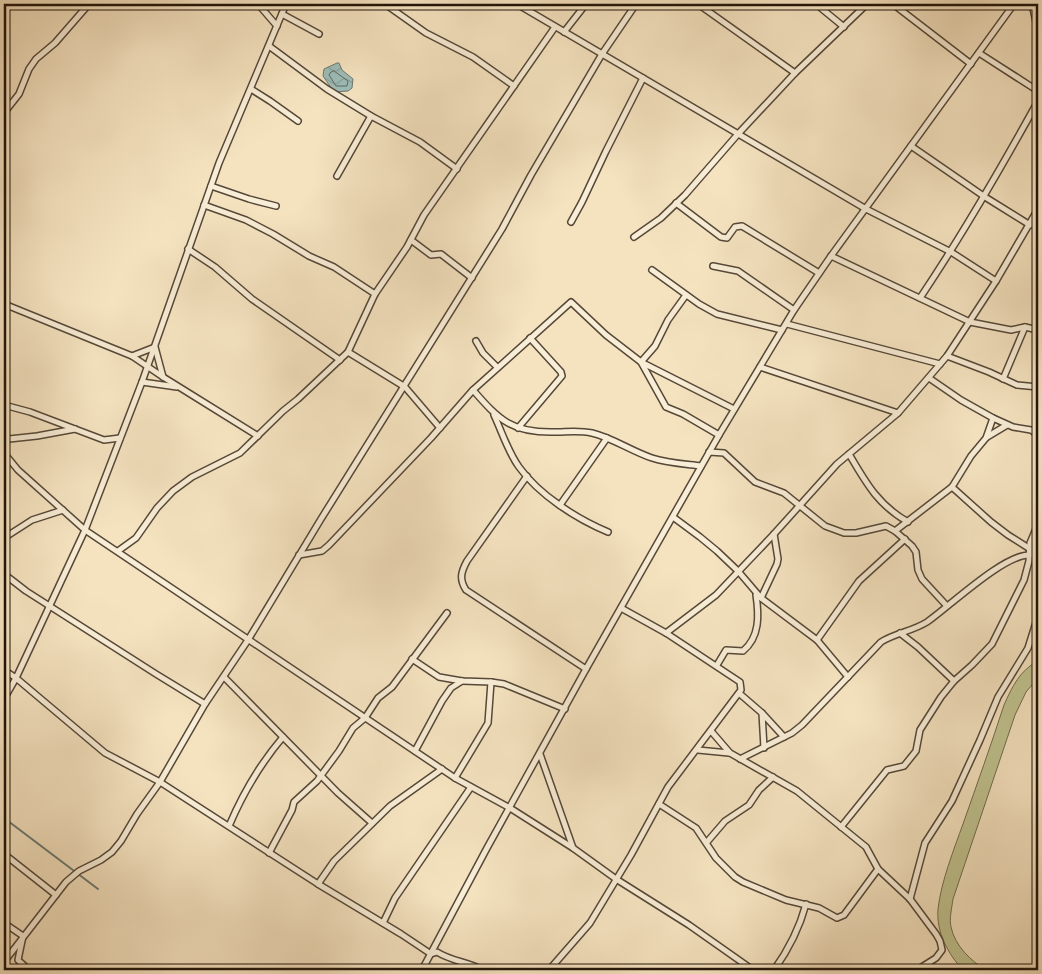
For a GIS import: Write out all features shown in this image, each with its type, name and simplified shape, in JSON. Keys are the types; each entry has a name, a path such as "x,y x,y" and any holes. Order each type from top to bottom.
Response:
{"street":[{"path":"4,113 19,94 29,68 36,59 55,43 89,4"},
{"path":"258,4 277,26"},
{"path":"4,699 16,678 85,530 142,382 184,258 211,186 286,4"},
{"path":"384,4 426,32 473,57 514,86"},
{"path":"516,4 866,209 951,252 996,281"},
{"path":"564,32 586,4"},
{"path":"4,962 66,882 73,875 112,852 122,841 137,814 160,782 205,704 248,640 472,278 602,54 636,4"},
{"path":"698,4 795,73"},
{"path":"816,4 844,27"},
{"path":"634,237 661,218 676,203 795,73 867,4"},
{"path":"893,4 971,64"},
{"path":"422,970 586,669 709,452 794,310 1014,4"},
{"path":"1032,4 1038,30"},
{"path":"282,14 319,34"},
{"path":"118,551 136,538 157,508 177,488 240,453 283,410 298,399 348,352 375,294 411,240 424,215 555,27"},
{"path":"269,46 327,90 420,142 457,169"},
{"path":"979,53 1038,91"},
{"path":"571,222 643,78"},
{"path":"251,89 298,121"},
{"path":"920,298 985,197 1038,101"},
{"path":"337,176 371,116"},
{"path":"911,146 985,197 1030,225"},
{"path":"211,186 276,206"},
{"path":"676,203 720,236 727,238 736,227 742,226 819,273"},
{"path":"204,205 246,220 273,234 309,256 334,267 375,294"},
{"path":"666,633 716,595 837,464 898,413 929,378 970,322 1038,209"},
{"path":"411,240 431,255 441,254 472,278"},
{"path":"188,249 215,267 252,300 340,360"},
{"path":"184,258 196,255"},
{"path":"831,256 970,322 1011,330 1026,327 1038,330"},
{"path":"713,266 738,271 794,310"},
{"path":"652,270 699,304 718,314 782,330"},
{"path":"641,362 655,346 668,320 686,295"},
{"path":"299,555 322,550 330,545 474,390 571,302 606,334 641,362 734,409"},
{"path":"4,304 132,356 163,378 258,436"},
{"path":"787,324 940,364"},
{"path":"1003,379 1026,327"},
{"path":"518,428 562,376 561,372 530,338"},
{"path":"476,341 483,353 497,368"},
{"path":"132,356 154,347"},
{"path":"154,347 163,378"},
{"path":"348,352 404,387 440,428"},
{"path":"946,356 989,372 1016,385 1038,387"},
{"path":"641,362 666,407 719,435"},
{"path":"760,367 898,413"},
{"path":"929,378 961,400 993,418 1007,425 1031,430 1038,435"},
{"path":"142,382 180,388"},
{"path":"474,390 493,413 506,423 518,428 551,432 582,431 607,438 654,459 701,466"},
{"path":"4,405 30,412 104,440 120,438"},
{"path":"493,413 515,461 527,476 560,505 581,520 608,532"},
{"path":"986,438 993,418"},
{"path":"896,531 952,487 970,456 986,438 1007,425"},
{"path":"4,442 9,438 37,436 75,429"},
{"path":"560,505 607,438"},
{"path":"709,452 724,454 755,482 784,493 825,526 844,533 856,533 886,526 896,531 916,552 918,570 922,579 946,605"},
{"path":"849,454 870,489 892,512 908,522"},
{"path":"5,456 85,530 455,778 510,808 573,848 616,879 689,925 753,970"},
{"path":"527,476 467,561 462,571 461,581 466,590 586,669"},
{"path":"952,487 991,522 1038,554"},
{"path":"4,538 32,520 63,510"},
{"path":"673,517 700,537 738,572 758,597 817,640 848,677"},
{"path":"841,827 887,770 904,766 916,752 920,730 954,681 992,644 1024,580 1032,536 1038,524"},
{"path":"717,665 726,650 743,651 752,639 759,616 758,597 777,564 774,534"},
{"path":"817,640 859,581 905,539"},
{"path":"740,759 792,733 807,720 881,642 926,623 946,605 1016,557 1030,555"},
{"path":"4,574 26,592 205,704"},
{"path":"549,970 585,930 631,855 672,781 740,694 742,686 740,682 717,665 622,608"},
{"path":"269,852 292,810 293,804 321,776 353,728 365,718 378,698 392,687 447,613"},
{"path":"910,899 925,843 952,801 998,697 1028,648 1038,616"},
{"path":"900,633 918,646 954,681"},
{"path":"412,659 439,677 462,681 490,682 518,688 565,709"},
{"path":"4,670 105,753 160,782 431,954"},
{"path":"224,677 321,776 372,823"},
{"path":"415,751 451,688 452,678"},
{"path":"451,688 462,681"},
{"path":"455,778 488,723 490,682"},
{"path":"740,694 762,712 784,737"},
{"path":"762,712 764,748"},
{"path":"711,731 730,753 797,791 866,847 878,869 910,899 940,941 942,950 936,958 917,970"},
{"path":"229,826 237,806 264,759 283,737"},
{"path":"698,750 730,753"},
{"path":"540,754 573,848"},
{"path":"318,884 334,861 372,823 404,794 442,769"},
{"path":"706,842 725,821 749,805 759,790 773,777"},
{"path":"383,922 395,898 471,787"},
{"path":"659,804 696,828 716,858 735,877 786,900 819,908 837,918 841,917 878,869"},
{"path":"4,854 56,895"},
{"path":"774,970 792,942 806,904"},
{"path":"4,923 23,936"},
{"path":"23,936 18,960 29,970"},
{"path":"431,954 437,952 449,959 473,965 483,970"}],"green space":[{"path":"1038,661 1038,678 1026,692 1015,715 953,899 950,924 953,934 960,947 969,957 986,970 963,970 952,957 941,934 938,909 942,888 1004,705 1021,674"}],"water":[{"path":"337,63 353,79 352,88 348,91 334,92 323,76 324,69"}],"waterway":[{"path":"4,818 98,889"}]}
